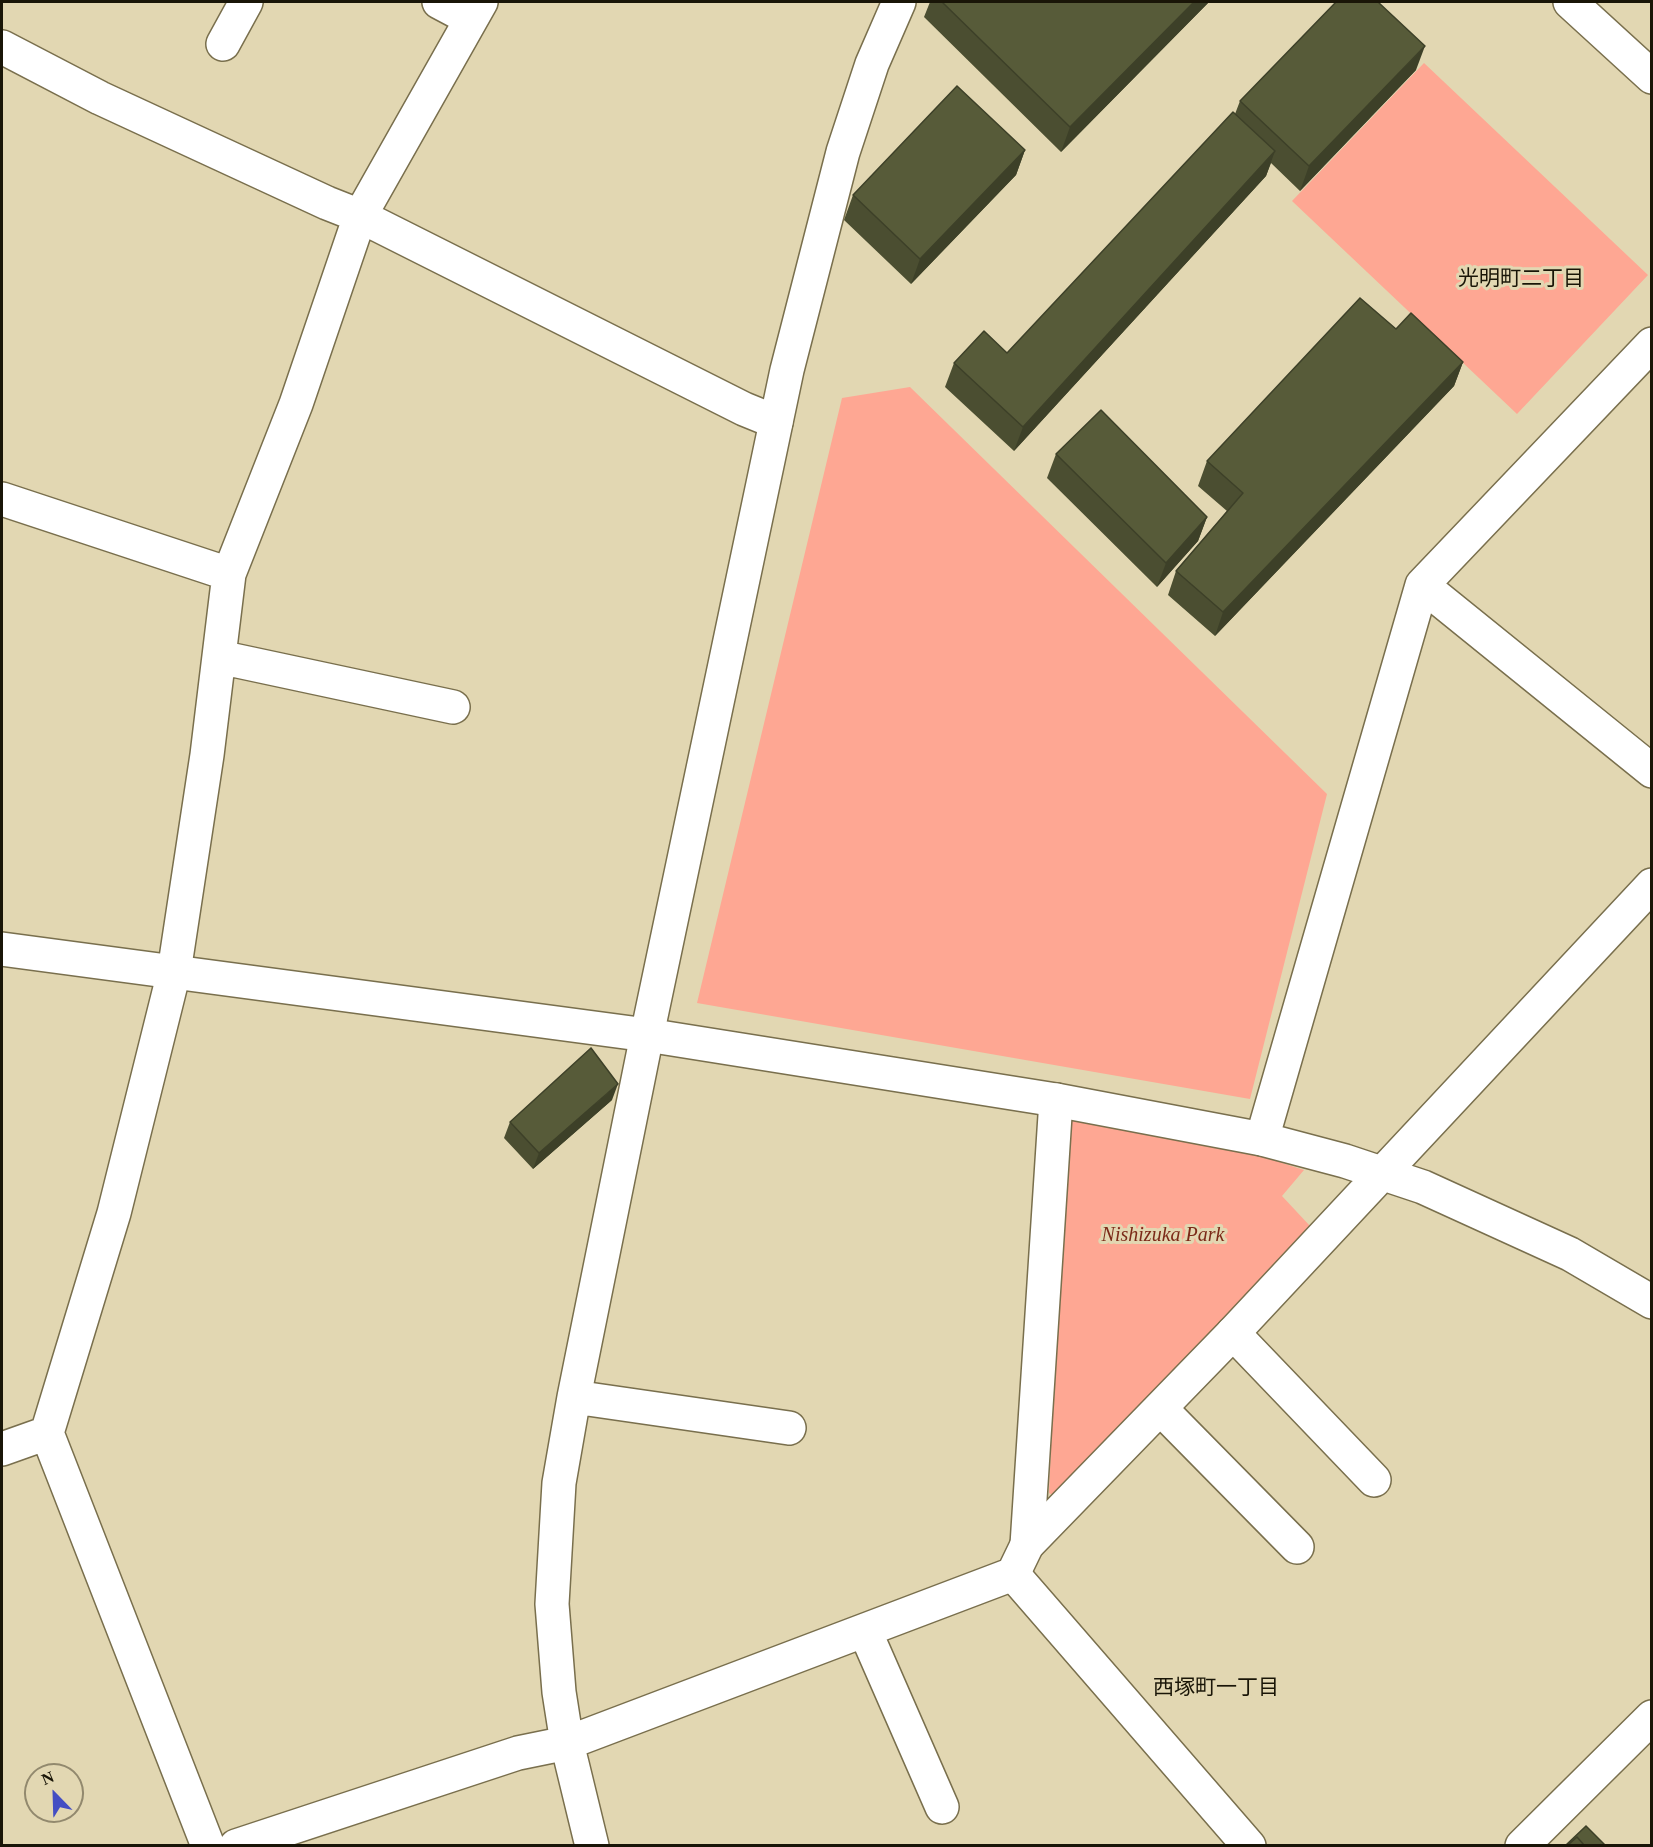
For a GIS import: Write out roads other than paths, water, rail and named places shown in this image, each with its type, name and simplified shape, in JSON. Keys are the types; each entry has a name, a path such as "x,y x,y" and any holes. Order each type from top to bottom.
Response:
{"street":[{"path":"222,44 246,2"},
{"path":"207,1845 47,1433 114,1213 174,972 207,755 229,574 296,404 360,216 476,10 440,2"},
{"path":"592,1845 567,1743 559,1692 552,1604 559,1483 574,1397 647,1035 776,422 843,152 872,64 899,2"},
{"path":"1570,2 1652,77"},
{"path":"2,47 111,103 360,216 744,409 776,422"},
{"path":"1262,1139 1422,585 1652,344"},
{"path":"2,499 229,574"},
{"path":"1422,585 1652,771"},
{"path":"219,657 453,707"},
{"path":"236,1845 518,1753 567,1743 865,1631 1020,1559 1652,885"},
{"path":"2,949 647,1035 1056,1100 1262,1139 1345,1161 1423,1187 1570,1254 1652,1302"},
{"path":"1056,1100 1020,1559 1249,1845"},
{"path":"1233,1334 1374,1480"},
{"path":"574,1397 789,1428"},
{"path":"1161,1409 1297,1547"},
{"path":"2,1449 47,1433"},
{"path":"865,1631 942,1807"},
{"path":"1521,1845 1652,1717"}],"district":[{"name":"光明町二丁目","path":"1521,279"},
{"name":"西塚町一丁目","path":"1216,1688"}],"park label":[{"name":"Nishizuka Park","path":"1163,1236"}]}
